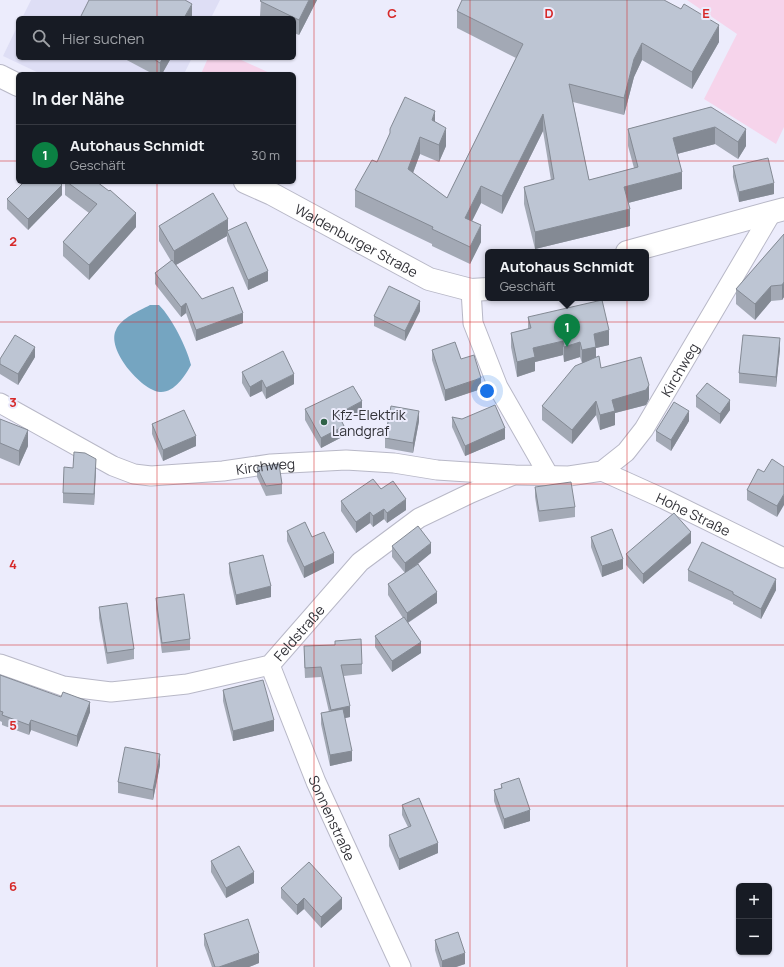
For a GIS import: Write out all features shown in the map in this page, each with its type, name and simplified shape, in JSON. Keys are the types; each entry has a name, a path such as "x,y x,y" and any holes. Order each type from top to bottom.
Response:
{"main road":[{"path":"0,76 16,84"},
{"name":"Waldenburger Straße","path":"250,184 272,194 429,279 479,289"},
{"path":"638,249 778,211"}],"street":[{"name":"Kirchweg","path":"0,403 113,466 134,474 151,476 180,475 270,464 346,460 394,463 437,470 515,475 570,476 602,471 626,452 644,429 778,211"},
{"name":"Waldenburger Straße","path":"479,289 473,323 498,387 549,476"},
{"name":"Hohe Straße","path":"602,471 664,499 784,558"},
{"name":"Feldstraße","path":"0,664 63,686 111,692 187,684 270,665 360,562 419,518 471,493 515,475"},
{"name":"Sonnenstraße","path":"270,665 316,782 401,967"}],"shaded area":[{"path":"31,0 220,0 212,16 23,16"},
{"path":"687,0 784,0 784,127 776,144 704,99 737,34"},
{"path":"16,29 16,60 191,60 185,72 37,72 3,56"},
{"path":"207,60 241,60 268,72 202,72"}],"water":[{"path":"150,305 159,305 169,317 183,342 191,365 186,374 178,383 170,390 165,392 152,390 135,377 121,357 116,347 114,338 118,326 122,322 131,315"}],"building":[{"path":"89,0 185,0 192,4 185,16 81,16"},
{"path":"309,0 299,20 296,19 296,16 291,16 260,1"},
{"path":"462,0 664,0 681,9 684,4 719,25 692,72 642,43 634,59 624,98 569,84 589,180 638,167 628,129 711,107 746,129 738,142 715,127 673,138 682,172 624,187 630,209 535,232 524,187 554,179 543,114 502,196 481,186 465,218 481,225 470,247 432,229 433,227 355,190 372,160 377,162 405,97 435,111 432,120 446,128 439,145 420,137 408,169 447,198 523,44 457,11"},
{"path":"768,158 774,183 739,192 733,166"},
{"path":"22,184 62,185 28,219 7,199"},
{"path":"70,184 100,184 109,191 110,190 136,213 89,265 63,242 97,204"},
{"path":"213,193 228,219 174,251 159,226"},
{"path":"246,222 268,271 248,280 227,231"},
{"path":"784,234 784,282 782,285 771,286 755,304 736,289"},
{"path":"172,260 202,299 233,287 243,313 196,330 186,303 181,307 155,273"},
{"path":"389,286 420,301 405,331 374,316"},
{"path":"602,301 609,330 594,334 596,347 582,350 580,342 564,347 563,341 533,348 535,357 517,362 511,333 531,328 528,317"},
{"path":"15,335 35,347 18,374 0,364 0,359"},
{"path":"743,335 780,338 776,377 739,373"},
{"path":"455,342 461,359 474,355 481,378 445,390 432,350"},
{"path":"283,351 294,374 266,388 262,380 250,387 242,372"},
{"path":"599,356 601,368 641,357 649,385 646,390 612,400 615,411 600,415 596,401 572,430 542,406 575,366"},
{"path":"707,383 730,400 720,414 696,396"},
{"path":"353,386 362,401 338,414 344,426 321,438 305,409"},
{"path":"674,402 689,411 671,440 656,431"},
{"path":"495,405 505,428 465,446 452,417 462,419"},
{"path":"391,406 419,411 413,443 385,438"},
{"path":"184,410 196,436 163,450 152,424"},
{"path":"0,419 28,430 19,451 0,443"},
{"path":"74,452 85,453 96,459 94,494 63,493 64,467 73,468"},
{"path":"772,459 784,467 784,494 777,506 747,490 758,469 764,472"},
{"path":"279,464 282,484 266,486 257,467"},
{"path":"373,479 381,489 393,481 406,499 387,513 384,509 373,516 370,512 356,522 341,501"},
{"path":"571,482 575,507 539,511 535,487"},
{"path":"674,513 691,532 643,574 626,554"},
{"path":"305,522 312,537 324,532 334,553 304,567 287,531"},
{"path":"418,526 431,543 405,563 392,546"},
{"path":"612,529 623,559 602,566 591,537"},
{"path":"702,542 776,579 761,609 733,594 733,592 688,570"},
{"path":"263,555 271,586 236,595 229,563"},
{"path":"418,564 437,592 407,613 388,584"},
{"path":"184,594 190,639 162,643 156,598"},
{"path":"127,603 134,649 107,653 99,607"},
{"path":"404,617 421,642 392,661 375,636"},
{"path":"361,639 362,664 341,665 350,706 331,710 321,667 305,668 304,646 335,645 335,641"},
{"path":"0,675 61,697 63,692 90,702 77,736 31,720 29,725 2,715 3,712 0,711"},
{"path":"263,680 274,720 233,731 223,690"},
{"path":"343,709 352,751 330,755 321,713"},
{"path":"125,747 160,754 153,790 118,782"},
{"path":"519,778 530,810 504,819 494,790 502,788 501,784"},
{"path":"419,798 438,843 399,859 389,835 411,826 402,805"},
{"path":"239,846 254,872 226,888 211,861"},
{"path":"309,862 342,898 321,917 304,898 297,905 281,888"},
{"path":"248,919 259,953 219,967 215,967 204,934"},
{"path":"458,932 465,953 442,961 435,940"}],"place":[{"name":"Autohaus Schmidt","path":"567,347"},
{"name":"Kfz-Elektrik Landgraf","path":"324,422"}]}
